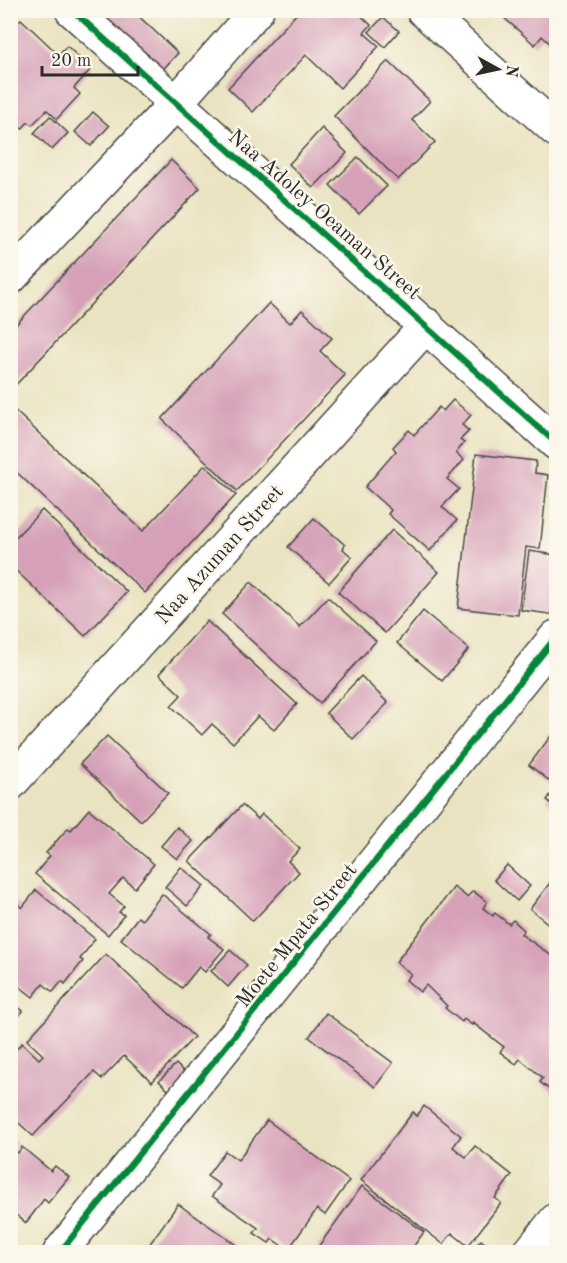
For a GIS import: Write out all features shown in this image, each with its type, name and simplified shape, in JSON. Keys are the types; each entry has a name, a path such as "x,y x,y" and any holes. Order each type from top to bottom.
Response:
{"street":[{"name":"Naa Adoley Oeaman Street","path":"72,10 175,104 426,324 556,443"},
{"path":"10,278 175,104 257,10"},
{"path":"437,16 556,130"},
{"name":"Naa Azuman Street","path":"10,784 426,324"},
{"name":"Moete Mpata Street","path":"60,1252 556,637"},
{"path":"530,1252 556,1220"}],"building":[{"path":"83,10 132,10 178,53 155,78"},
{"path":"300,10 355,10 371,25 364,33 379,46 340,88 306,55 253,112 228,88"},
{"path":"506,10 556,10 556,49 542,36 535,45 502,16"},
{"path":"383,17 399,31 385,47 369,32"},
{"path":"21,19 59,55 67,46 91,69 74,88 80,94 57,119 47,110 32,125 28,122 22,129 10,118 10,30"},
{"path":"388,61 430,101 412,120 435,142 398,180 334,116"},
{"path":"93,112 109,126 91,146 75,132"},
{"path":"50,116 68,133 52,150 34,133"},
{"path":"322,128 347,153 313,188 289,164"},
{"path":"358,157 387,186 359,214 330,185"},
{"path":"171,160 200,188 10,391 10,331"},
{"path":"269,303 290,323 302,310 332,338 320,351 345,375 237,491 162,419"},
{"path":"453,400 471,415 462,425 469,431 460,440 464,443 456,453 464,460 447,479 459,489 442,507 457,520 430,551 388,514 391,510 365,487 396,451 393,447 409,430 414,435 439,407 443,411"},
{"path":"10,406 143,531 205,465 236,495 145,593 10,466"},
{"path":"476,454 536,461 535,473 548,475 540,549 526,547 518,615 458,608"},
{"path":"10,484 17,490 10,497"},
{"path":"42,510 127,592 85,636 10,565 10,543"},
{"path":"314,518 345,545 343,549 352,557 329,583 288,547"},
{"path":"392,530 439,572 385,633 338,592"},
{"path":"529,551 556,555 556,615 521,610"},
{"path":"251,582 300,627 328,597 376,641 320,703 222,614"},
{"path":"423,611 469,649 442,681 397,643"},
{"path":"207,621 297,704 274,730 258,716 233,743 212,724 202,735 171,706 181,695 159,674"},
{"path":"361,676 388,703 353,739 326,713"},
{"path":"556,729 556,786 529,765"},
{"path":"107,736 168,793 141,821 80,764"},
{"path":"556,787 556,807 547,800"},
{"path":"242,805 258,819 262,814 300,849 288,861 299,872 253,921 189,861"},
{"path":"89,809 154,864 135,888 123,878 109,894 124,906 119,912 124,915 108,935 35,874 50,856 46,853 68,828 71,830"},
{"path":"177,827 193,841 177,859 161,846"},
{"path":"507,865 530,886 517,901 494,880"},
{"path":"181,867 204,886 187,906 165,887"},
{"path":"556,875 556,930 530,909"},
{"path":"454,887 467,897 473,891 487,902 483,908 493,916 495,913 509,924 513,920 524,930 521,934 556,959 555,1094 540,1082 543,1078 520,1059 516,1064 500,1052 504,1047 473,1023 472,1025 464,1019 462,1022 445,1008 447,1006 426,985 420,992 406,980 411,974 396,962"},
{"path":"36,890 95,939 80,959 83,961 65,984 62,981 53,992 43,984 33,997 10,979 10,902 12,899 22,908"},
{"path":"162,894 211,934 208,937 224,949 205,972 199,967 182,988 121,939 138,917 142,920"},
{"path":"230,950 247,965 228,987 211,971"},
{"path":"106,954 194,1037 152,1082 124,1056 102,1079 94,1072 33,1136 10,1115 10,1056 22,1043 39,1059 43,1055 27,1040"},
{"path":"10,1000 23,1011 10,1025"},
{"path":"326,1013 393,1063 375,1087 309,1037"},
{"path":"176,1064 190,1078 173,1095 159,1081"},
{"path":"424,1106 461,1136 453,1147 466,1157 475,1146 512,1175 495,1198 501,1203 468,1246 452,1233 443,1244 361,1180 413,1112 417,1116"},
{"path":"267,1120 349,1181 325,1215 317,1209 288,1250 272,1239 269,1243 254,1233 258,1228 212,1196 220,1185 207,1176 225,1151 238,1160"},
{"path":"10,1138 17,1144 13,1149 18,1153 22,1147 51,1171 55,1166 69,1177 48,1203 44,1199 26,1223 10,1210"},
{"path":"362,1186 424,1232 413,1247 421,1252 326,1252 318,1247"},
{"path":"178,1204 246,1252 144,1252"},
{"path":"481,1240 494,1251 471,1252"}],"cycle path":[{"path":"72,10 556,443"},
{"path":"60,1252 556,637"}]}
